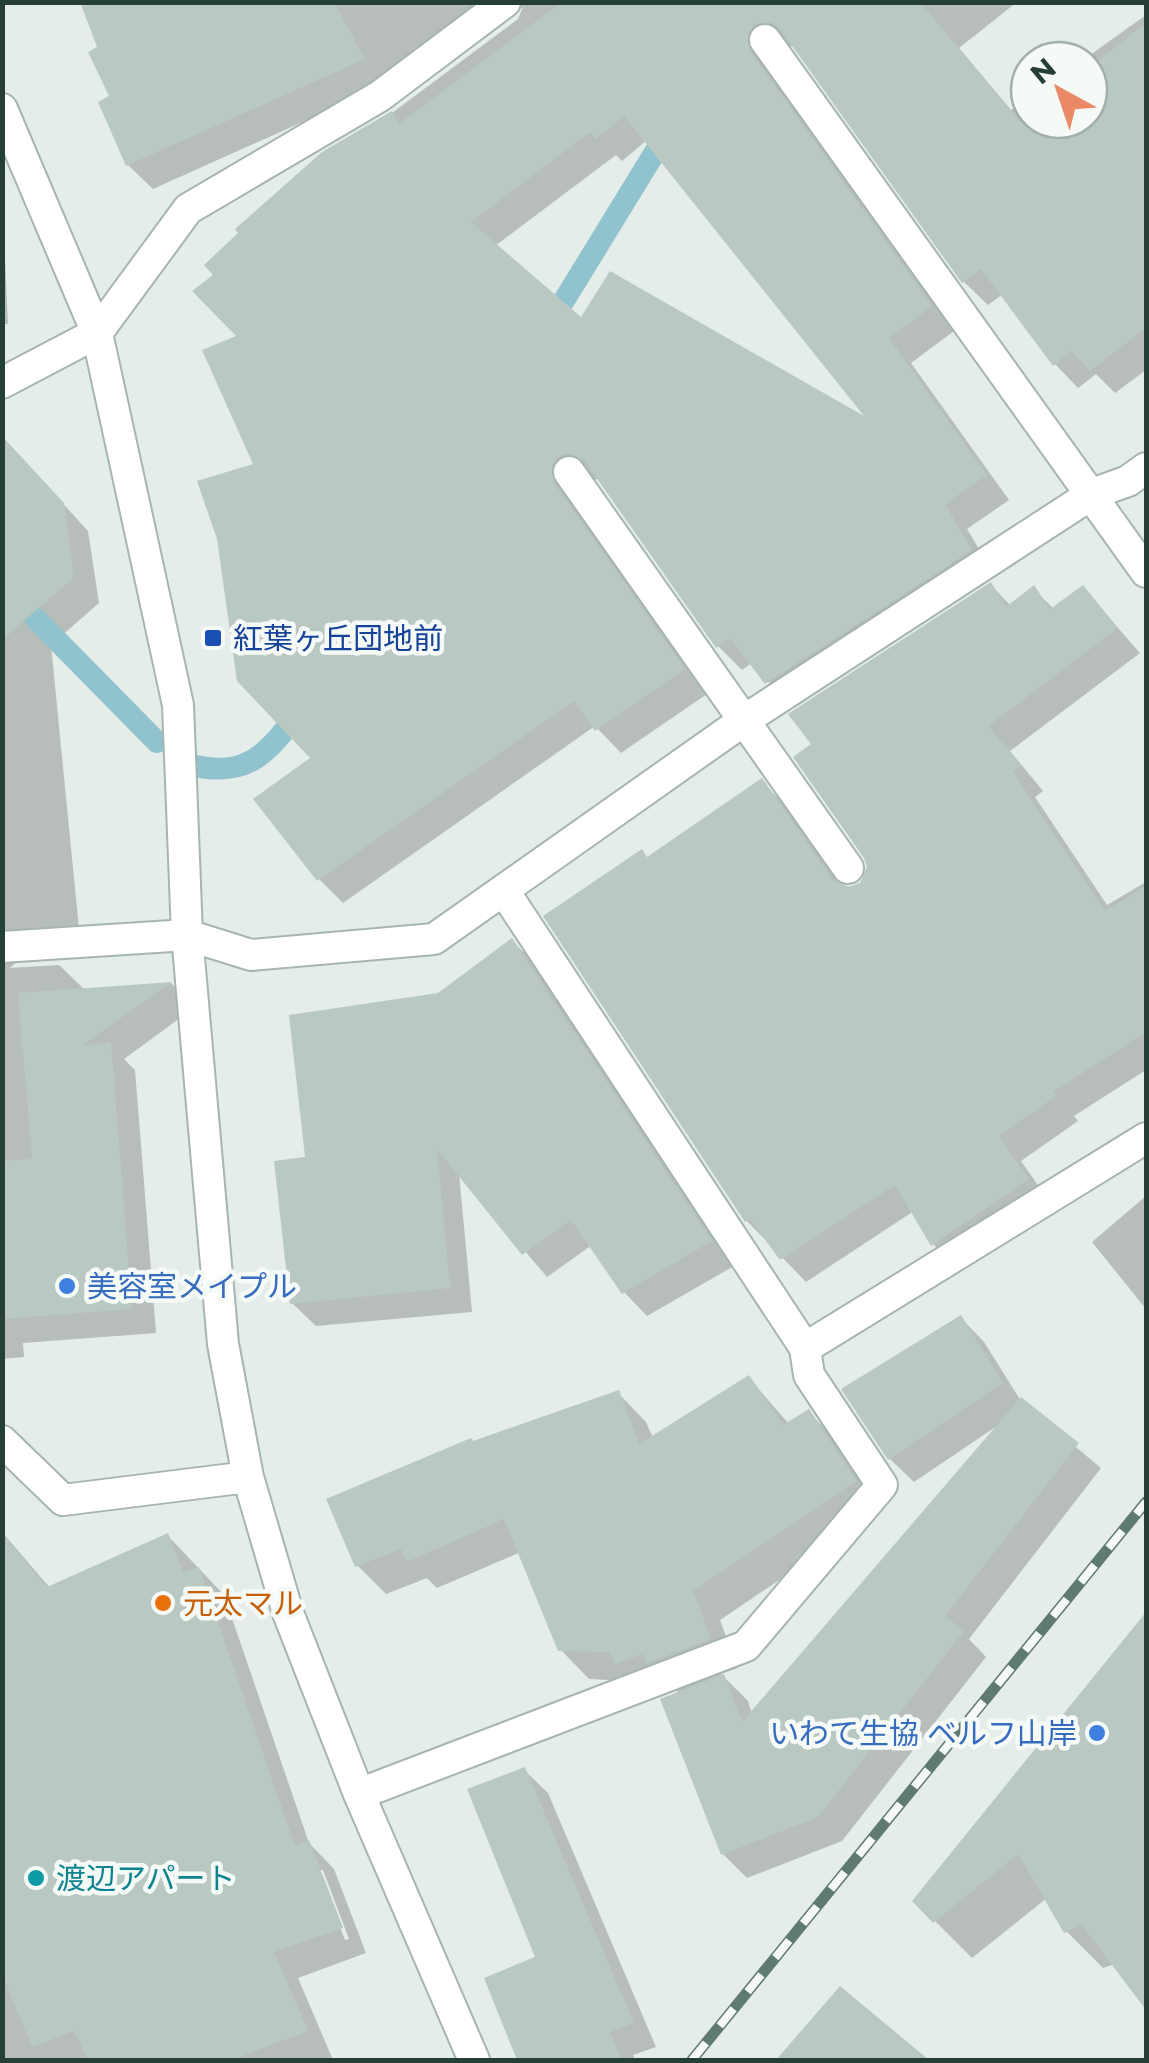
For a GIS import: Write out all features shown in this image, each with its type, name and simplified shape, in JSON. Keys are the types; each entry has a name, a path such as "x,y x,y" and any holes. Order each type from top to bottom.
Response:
{"street":[{"path":"2,383 98,334 188,209 380,96 505,2"},
{"path":"765,40 1146,572"},
{"path":"2,110 98,334 178,705 186,935 223,1344 248,1477 288,1613 467,2056"},
{"path":"2,947 186,935 250,954 434,939 742,721 1092,494 1128,482 1146,468"},
{"path":"570,472 848,868"},
{"path":"358,1794 746,1646 882,1484 810,1375 804,1348 504,892"},
{"path":"804,1348 1146,1138"},
{"path":"2,1441 63,1500 248,1477"}],"building":[{"path":"80,2 334,2 365,59 126,166 98,102 109,96 88,52 97,47"},
{"path":"562,2 920,2 1009,109 1009,140 1109,140 1109,52 1146,23 1146,328 1090,371 1071,351 1053,366 981,269 962,283 780,29 772,23 755,24 748,33 750,51 932,306 889,338 987,475 945,504 972,550 765,684 730,638 716,648 584,460 568,453 559,456 552,465 554,483 685,669 595,731 574,701 317,881 253,799 310,758 237,681 217,539 197,481 253,464 202,350 236,336 192,291 213,275 204,265 238,233 235,229 322,152 392,111 399,124","holes":["624,116 864,416 610,271 581,317 471,222 590,132 596,139"]},
{"path":"2,436 64,503 74,577 2,640"},
{"path":"991,582 1006,607 1034,585 1050,609 1083,585 1118,628 988,726 1022,766 1013,772 1105,911 1146,886 1146,1032 1053,1092 1056,1096 999,1136 1029,1179 931,1246 895,1185 780,1260 750,1219 745,1222 543,916 642,849 647,857 762,778 833,880 849,887 860,883 867,867 864,858 793,757 811,744 788,714"},
{"path":"512,938 712,1241 622,1294 571,1220 522,1255 437,1149 450,1288 290,1304 274,1161 305,1157 289,1015 438,993"},
{"path":"172,982 81,1046 111,1042 132,1309 2,1319 2,1161 32,1159 18,993"},
{"path":"961,1315 1003,1383 888,1460 841,1389"},
{"path":"749,1375 783,1425 809,1409 857,1481 693,1591 711,1639 646,1664 643,1654 615,1664 609,1652 558,1651 504,1519 407,1562 401,1549 355,1567 326,1499 471,1438 473,1441 619,1390 639,1444"},
{"path":"1021,1397 1079,1443 945,1616 964,1631 818,1817 721,1855 660,1699 724,1674 742,1722"},
{"path":"2,1533 47,1587 168,1533 183,1572 199,1567 295,1846 309,1840 343,1928 274,1952 308,2031 232,2060 88,2060 74,2031 32,2047 2,1974"},
{"name":"いわて生協 ベルフ山岸","path":"1146,1612 1146,2010 1082,1925 1064,1933 1018,1854 933,1923 912,1901"},
{"path":"525,1767 634,2023 610,2032 621,2060 517,2060 484,1978 535,1957 467,1789"},
{"path":"840,1986 929,2060 776,2060"}],"waterway":[{"path":"549,325 668,131"},
{"path":"36,619 157,742"},
{"path":"191,765 228,768 255,759 301,709"}],"railway":[{"path":"692,2060 1146,1502"}],"place":[{"name":"紅葉ヶ丘団地前","path":"213,638"},
{"name":"美容室メイプル","path":"67,1286"},
{"name":"元太マル","path":"163,1603"},
{"name":"いわて生協 ベルフ山岸","path":"1097,1733"},
{"name":"渡辺アパート","path":"36,1878"}]}
